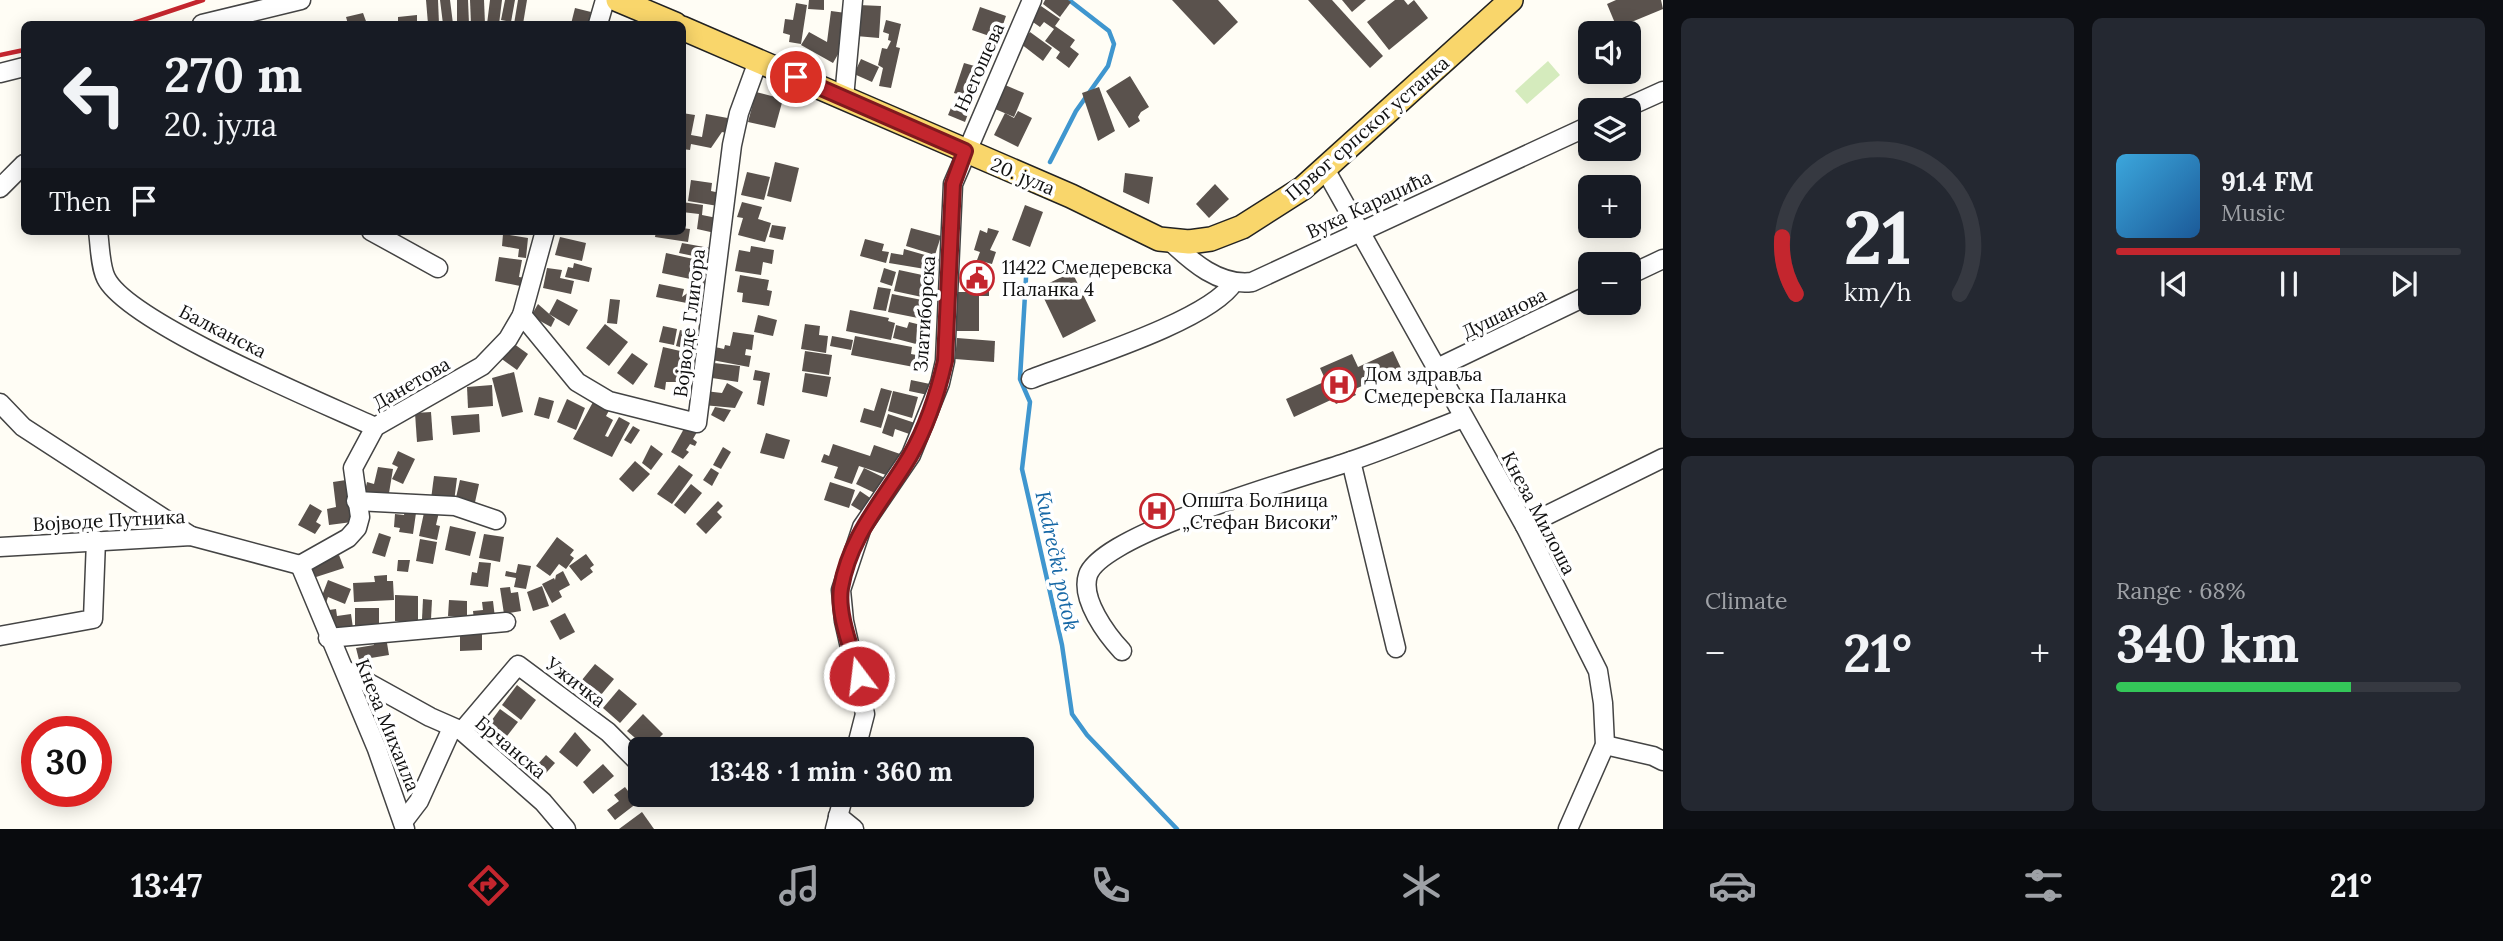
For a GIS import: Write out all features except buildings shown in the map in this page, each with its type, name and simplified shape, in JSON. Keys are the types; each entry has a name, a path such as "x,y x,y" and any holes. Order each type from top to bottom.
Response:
{"main road":[{"path":"618,0 668,21"},
{"name":"Првог српског устанка","path":"1170,241 1202,241 1234,231 1284,201 1325,169 1502,3"},
{"name":"20. јула","path":"686,30 1170,241"}],"street":[{"path":"214,21 302,0"},
{"path":"599,21 605,0"},
{"path":"844,98 853,0"},
{"name":"Његошева","path":"965,151 1032,0"},
{"name":"Војводе Глигора","path":"522,315 577,382 609,401 697,423 732,145 739,113 758,61"},
{"path":"0,73 21,69"},
{"path":"1641,101 1663,91"},
{"name":"Вука Караџића","path":"1234,282 1252,282 1266,277 1578,131"},
{"name":"Златиборска","path":"859,737 865,715 841,590 862,527 911,454 940,383 945,361 953,184 965,151"},
{"path":"0,188 21,167"},
{"name":"Кнеза Милоша","path":"1325,169 1525,526 1598,671 1605,745 1568,829"},
{"name":"Балканска","path":"99,235 105,278 121,298 143,314 222,356 375,427"},
{"path":"378,235 438,268"},
{"name":"Данетова","path":"300,565 348,538 357,528 360,517 353,468 375,427 482,366 508,339 522,315 544,235"},
{"path":"1031,379 1186,318 1224,295 1234,282 1201,268 1170,241"},
{"path":"1641,269 1663,259"},
{"name":"Душанова","path":"1435,369 1578,300"},
{"path":"0,403 23,427 191,536"},
{"path":"1122,650 1090,601 1087,575 1097,561 1180,516 1351,461 1463,418"},
{"path":"1525,526 1663,458"},
{"path":"1351,461 1396,648"},
{"path":"356,501 455,506 496,520"},
{"name":"Војводе Путника","path":"0,547 191,536 300,565"},
{"path":"0,636 93,619 96,540"},
{"path":"300,565 328,638 506,622"},
{"name":"Кнеза Михаила","path":"328,638 345,670 404,826"},
{"name":"Ужичка","path":"457,730 518,665 608,732 628,752"},
{"name":"Брчанска","path":"345,670 457,730 543,802 566,829"},
{"path":"404,826 457,730"},
{"path":"1605,745 1653,756 1663,761"},
{"path":"836,822 854,829"}],"green space":[{"path":"1548,61 1560,75 1527,104 1515,91"}],"waterway":[{"name":"Kudrečki potok","path":"1050,162 1076,111 1108,66 1114,44 1109,31 1069,0"},
{"name":"Kudrečki potok","path":"1027,261 1020,379 1030,402 1022,469 1062,645 1072,714 1087,735 1177,829"}],"railway":[{"path":"140,21 203,0"},
{"path":"0,55 21,51"}],"place":[{"name":"11422 Смедеревска Паланка 4","path":"977,278"},
{"name":"Дом здравља Смедеревска Паланка","path":"1339,385"},
{"name":"Општа Болница „Стефан Високи”","path":"1157,511"}],"route":[{"path":"796,77 965,151 953,184 945,361 940,383 911,454 862,527 852,548 841,590 844,621 859,676"}]}
